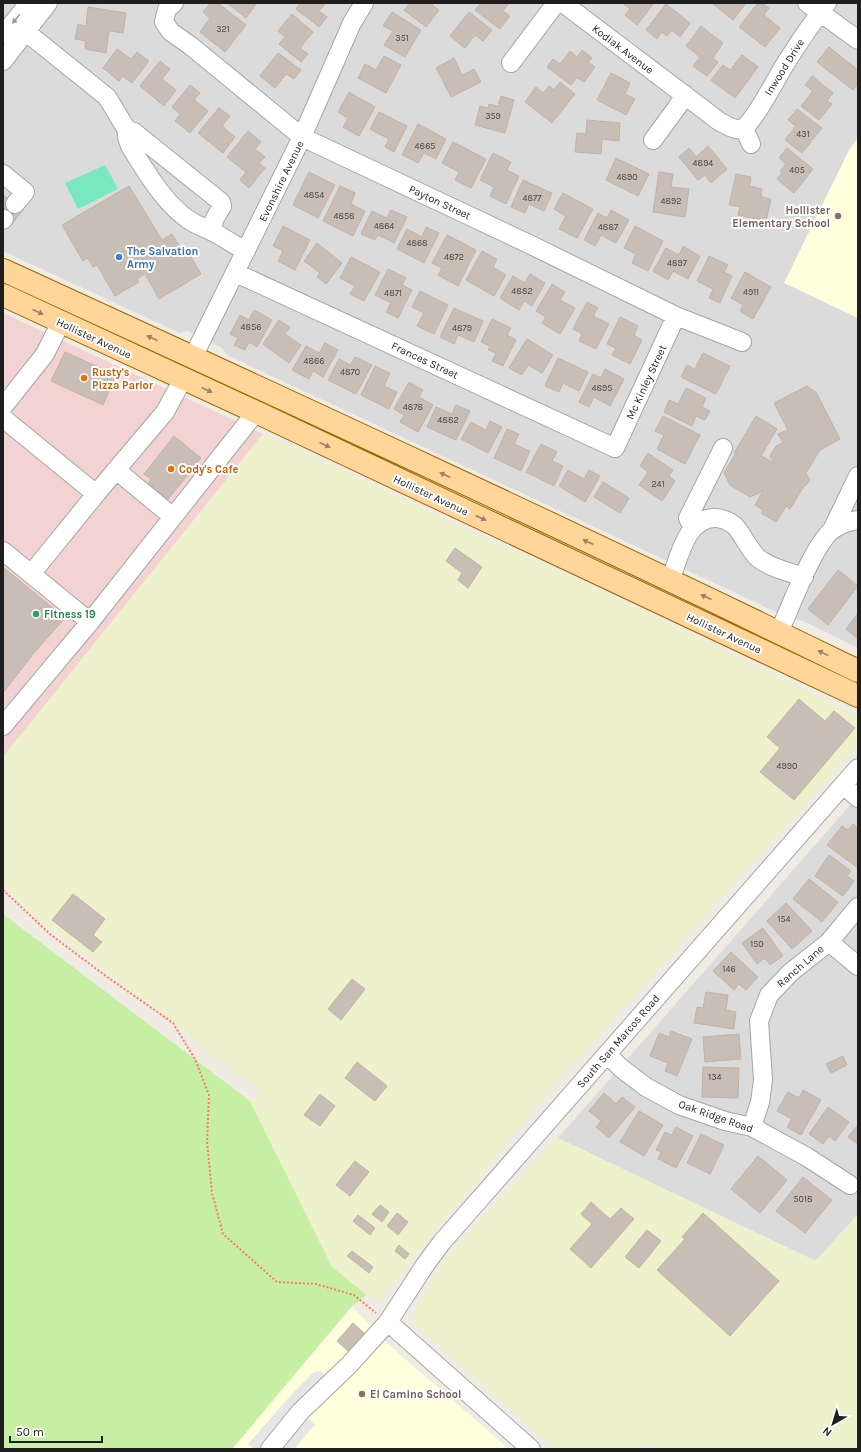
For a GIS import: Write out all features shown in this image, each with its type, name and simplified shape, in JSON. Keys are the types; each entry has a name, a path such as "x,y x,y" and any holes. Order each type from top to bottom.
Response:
{"main road":[{"path":"3,270 193,357 858,670"},
{"name":"Hollister Avenue","path":"3,295 256,412 858,696"}],"street":[{"path":"3,35 29,3"},
{"path":"3,61 48,3"},
{"name":"Payton Street","path":"174,3 167,9 164,22 171,32 191,46 302,137 529,244 676,316 742,342"},
{"name":"Evonshire Avenue","path":"193,357 236,273 302,137 352,23 364,3"},
{"path":"511,63 556,3"},
{"name":"Kodiak Avenue","path":"563,3 720,122 732,128 741,128"},
{"path":"818,6 858,40"},
{"name":"Inwood Drive","path":"741,128 754,116 818,6"},
{"path":"26,32 107,97 127,130 126,135 129,143 156,187 188,219 201,228 215,233 246,251"},
{"path":"653,140 678,106 684,94"},
{"path":"741,128 751,144"},
{"path":"127,130 134,132 221,202 222,206 214,221 213,227 215,233"},
{"name":"Frances Street","path":"236,273 615,448"},
{"name":"Mc Kinley Street","path":"615,448 676,316"},
{"path":"3,407 45,354 61,322"},
{"path":"31,574 165,412 183,379"},
{"path":"3,726 90,622 256,412"},
{"path":"3,418 96,494"},
{"path":"694,528 688,518 722,448"},
{"path":"116,470 173,517"},
{"path":"778,632 804,576 824,539 832,530 858,476"},
{"path":"670,581 686,538 694,528 708,518 721,518 734,525 757,558 767,564 804,576"},
{"path":"832,530 852,521 858,520"},
{"path":"3,551 90,622"},
{"name":"South San Marcos Road","path":"270,1449 300,1412 349,1365 388,1322 425,1265 442,1242 858,768"},
{"path":"843,785 858,798"},
{"name":"Ranch Lane","path":"752,1128 760,1102 763,1080 759,1021 769,995 791,972 829,942 858,908"},
{"path":"829,942 858,966"},
{"name":"Oak Ridge Road","path":"606,1054 621,1068 646,1087 679,1105 725,1121 752,1128 807,1158 850,1184"},
{"path":"388,1322 531,1449"}],"path":[{"path":"3,890 52,935 103,974 173,1023 195,1059 209,1095 207,1149 212,1193 223,1234 276,1282 316,1284 354,1295 388,1322"}],"shaded area":[{"path":"3,3 858,3 858,648 805,622 774,611 227,355 222,348 188,331 180,333 3,251"},
{"name":"Hollister Elementary School","path":"858,138 858,318 784,283 850,148"},
{"path":"3,313 263,434 3,757"},
{"path":"263,434 677,627 858,717 858,744 548,1091 377,1302 332,1267 250,1101 260,1091 16,901 3,881 3,757"},
{"path":"858,796 858,1214 816,1261 558,1138"},
{"path":"558,1138 815,1261 858,1214 858,1449 654,1449 646,1442 641,1449 555,1449 417,1326 413,1319 414,1311 448,1255"},
{"name":"El Camino School","path":"352,1306 382,1339 509,1449 232,1449"},
{"path":"320,1371 335,1385 304,1415 315,1425 294,1449 254,1449 248,1444 292,1394 314,1372"}],"green space":[{"path":"105,165 118,189 78,209 65,183"},
{"path":"3,914 250,1101 332,1267 367,1295 352,1306 232,1449 3,1449"}],"building":[{"path":"211,3 218,3 246,25 225,52 200,32 210,18 203,12"},
{"path":"227,3 257,3 246,18"},
{"path":"300,3 326,3 319,11 327,17 319,27 296,9"},
{"path":"410,3 433,3 432,5 439,10 426,27 404,10"},
{"path":"481,3 509,3 503,11 510,16 500,29 475,10"},
{"path":"654,3 637,25 625,15 630,9 624,4"},
{"path":"712,3 746,3 733,20"},
{"path":"758,3 762,3 769,8 764,15 780,28 765,47 739,27"},
{"path":"666,4 690,23 680,37 672,30 667,36 662,32 657,39 646,30"},
{"path":"88,7 126,13 123,33 109,31 106,53 85,49 86,41 75,39 78,24 86,26"},
{"path":"392,12 421,30 405,57 384,45 393,31 383,26"},
{"path":"469,12 492,30 483,41 475,35 465,48 450,36"},
{"path":"292,14 313,32 300,48 308,54 301,62 279,44 285,37 278,31"},
{"path":"701,26 723,43 713,58 718,62 707,76 693,66 700,57 686,46"},
{"path":"829,47 858,70 858,84 853,90 817,62"},
{"path":"117,49 131,59 137,52 149,61 132,83 123,76 119,81 103,68"},
{"path":"582,50 592,58 588,62 595,67 584,82 577,78 571,85 547,67 553,59 560,64 570,51 577,57"},
{"path":"278,53 301,70 294,79 286,74 275,88 260,76"},
{"path":"742,55 758,67 735,98 711,80 723,65 730,70"},
{"path":"384,56 401,65 386,93 358,78 365,64 376,70"},
{"path":"454,58 462,75 474,69 481,82 451,97 436,68"},
{"path":"160,61 170,69 162,79 176,90 164,106 140,86"},
{"path":"611,73 630,83 625,94 635,99 626,115 597,100"},
{"path":"812,76 833,93 827,101 832,104 819,120 801,106 813,91 805,85"},
{"path":"560,82 575,94 552,123 525,102 536,87 543,93 549,86 554,90"},
{"path":"190,85 200,93 194,100 208,111 190,133 175,121 180,114 172,107"},
{"path":"349,92 375,107 359,136 343,127 348,118 338,112"},
{"path":"501,96 514,100 505,133 475,125 480,106 488,108 489,104 498,106"},
{"path":"219,108 230,116 222,126 235,137 223,153 198,133"},
{"path":"797,109 822,128 802,153 785,140 796,126 788,120"},
{"path":"379,112 407,126 394,152 385,147 389,139 370,129"},
{"path":"587,120 620,123 619,141 602,139 601,154 575,152 577,133 586,134"},
{"path":"418,124 446,139 436,159 424,153 418,163 402,155"},
{"path":"248,131 261,142 255,149 265,157 259,163 265,168 249,188 240,180 246,172 227,157"},
{"path":"453,142 486,159 471,188 455,180 459,172 442,163"},
{"path":"708,146 727,169 711,183 705,175 698,180 679,157 689,148 696,157"},
{"path":"787,148 813,169 794,193 777,179 782,173 780,171 786,164 779,158"},
{"path":"493,153 511,162 507,170 519,176 506,204 490,196 494,187 480,180"},
{"path":"616,158 649,174 638,196 606,180"},
{"path":"309,172 335,185 318,218 293,205"},
{"path":"659,172 673,174 671,187 689,189 685,217 653,212"},
{"path":"736,174 751,177 750,186 762,189 761,197 771,199 766,221 738,215 740,207 729,205"},
{"path":"523,180 552,193 544,211 529,204 525,213 511,207"},
{"path":"129,186 162,240 172,234 185,255 188,252 201,274 159,299 145,274 137,279 139,282 115,296 97,265 93,267 88,258 83,261 62,225"},
{"path":"340,186 355,193 351,204 365,211 353,236 323,221"},
{"path":"563,193 593,209 577,238 559,229 566,216 554,209"},
{"path":"3,195 23,210 11,225 3,218"},
{"path":"391,210 407,217 394,243 378,235 375,240 361,234 372,211 387,218"},
{"path":"611,210 629,220 616,243 601,235 595,246 584,240 598,213 607,218"},
{"path":"283,226 310,240 295,270 278,261 283,251 273,246"},
{"path":"635,226 663,241 648,271 632,263 636,254 624,248"},
{"path":"426,227 439,233 424,263 397,249 407,229 422,237"},
{"path":"447,235 476,250 458,286 438,275 442,268 432,263"},
{"path":"317,243 342,263 326,284 317,277 320,273 304,261"},
{"path":"683,246 700,256 688,279 673,271 668,280 653,271 666,248 679,255"},
{"path":"482,251 497,259 493,267 506,275 494,296 466,280"},
{"path":"709,256 728,265 724,272 732,276 720,303 709,298 713,289 697,281"},
{"path":"351,257 380,272 364,301 350,294 355,286 340,278"},
{"path":"388,269 406,278 402,285 412,290 398,318 386,312 391,303 375,295"},
{"path":"745,272 771,287 753,319 740,311 743,305 731,298"},
{"path":"530,274 545,283 532,306 524,301 519,310 500,298 513,276 525,283"},
{"path":"552,284 565,292 560,300 575,308 560,334 542,323 546,317 536,311"},
{"path":"420,291 448,305 434,334 417,326 424,313 412,307"},
{"path":"587,302 598,308 593,316 609,324 596,349 579,341 582,334 573,329"},
{"path":"454,308 483,321 474,342 458,335 454,344 440,337"},
{"path":"254,310 272,320 257,347 249,342 245,350 234,345 238,338 230,334 240,315 249,320"},
{"path":"620,317 638,326 634,335 642,340 630,364 612,355 616,348 607,344"},
{"path":"492,319 511,328 507,335 516,340 503,366 492,361 496,353 488,350 490,346 481,342"},
{"path":"279,320 290,327 285,334 301,345 289,363 263,344"},
{"path":"527,339 553,355 542,373 528,365 522,375 509,368"},
{"path":"325,343 338,350 323,377 313,371 309,379 292,370 306,346 319,353"},
{"path":"65,352 116,375 103,405 51,381"},
{"path":"703,353 730,366 716,394 681,377 687,365 695,369"},
{"path":"355,357 372,365 356,394 328,380 339,359 350,365"},
{"path":"558,358 588,372 579,391 563,383 559,392 545,386"},
{"path":"375,366 390,373 384,386 397,392 389,409 361,395"},
{"path":"605,369 624,379 610,406 594,397 589,407 579,402 593,374 601,378"},
{"path":"409,382 423,390 419,397 433,405 418,432 400,422 404,415 394,409"},
{"path":"807,386 816,392 840,439 820,450 806,473 810,480 804,486 790,509 786,506 776,522 761,513 763,510 755,505 763,491 750,497 730,485 724,473 756,416 777,429 761,456 774,463 770,456 776,446 783,443 778,434 788,430 774,403"},
{"path":"686,388 706,398 702,407 710,411 705,420 696,416 692,426 664,412 669,400 678,404"},
{"path":"456,405 470,411 456,440 427,427 436,407 452,414"},
{"path":"663,416 700,435 685,464 657,449 664,435 655,431"},
{"path":"490,421 502,427 488,453 461,439 471,422 486,430"},
{"path":"507,429 519,434 514,444 530,451 521,471 494,458"},
{"path":"174,436 201,458 165,503 145,487 151,479 144,474"},
{"path":"541,444 557,452 552,461 563,466 554,486 526,472"},
{"path":"648,453 673,470 669,476 675,481 662,501 639,485 648,472 640,466"},
{"path":"568,470 584,479 589,470 600,476 585,502 559,486"},
{"path":"603,482 629,498 620,513 594,497"},
{"path":"455,548 482,567 468,588 458,580 462,573 446,561"},
{"path":"3,567 65,618 33,654 3,693"},
{"path":"838,570 858,586 828,625 808,609"},
{"path":"858,613 858,639 846,629"},
{"path":"799,699 825,721 834,711 855,728 794,800 760,772 780,748 767,737"},
{"path":"853,824 858,828 858,868 827,845 842,826 848,830"},
{"path":"829,855 851,871 847,876 854,881 843,896 815,876"},
{"path":"809,879 838,902 822,922 793,899"},
{"path":"73,894 105,919 93,935 102,942 93,952 52,920"},
{"path":"786,903 812,931 792,949 767,921"},
{"path":"763,928 783,956 770,965 765,958 757,964 742,943"},
{"path":"731,952 758,977 746,990 739,984 734,990 713,971"},
{"path":"352,979 365,989 341,1020 328,1009"},
{"path":"706,992 728,995 726,1010 736,1012 734,1029 694,1023 697,1007 703,1008"},
{"path":"671,1031 692,1039 677,1076 665,1071 668,1063 650,1056 659,1033 669,1037"},
{"path":"739,1034 741,1059 705,1062 703,1037"},
{"path":"843,1056 847,1065 831,1073 826,1064"},
{"path":"357,1062 387,1086 375,1101 345,1078"},
{"path":"703,1067 739,1068 738,1098 702,1097"},
{"path":"803,1090 821,1100 801,1135 787,1127 792,1119 777,1111 788,1092 799,1098"},
{"path":"604,1093 616,1104 622,1097 635,1107 609,1138 596,1127 601,1121 589,1111"},
{"path":"320,1094 335,1106 320,1126 304,1115"},
{"path":"828,1107 849,1122 835,1141 829,1136 823,1144 809,1134"},
{"path":"639,1111 663,1125 644,1156 620,1142"},
{"path":"858,1125 858,1144 848,1137"},
{"path":"676,1127 693,1136 676,1168 658,1159 661,1152 656,1150 665,1132 672,1135"},
{"path":"701,1134 724,1145 710,1174 687,1163"},
{"path":"758,1156 787,1180 760,1213 731,1189"},
{"path":"355,1161 369,1172 350,1196 336,1185"},
{"path":"803,1177 832,1200 805,1233 776,1211"},
{"path":"591,1202 610,1219 621,1208 634,1219 591,1268 570,1249 592,1224 581,1214"},
{"path":"380,1205 389,1212 382,1222 372,1214"},
{"path":"397,1213 408,1222 398,1235 387,1226"},
{"path":"703,1213 779,1281 730,1336 657,1270 685,1239 682,1237"},
{"path":"358,1215 375,1228 370,1235 353,1221"},
{"path":"647,1230 661,1241 639,1268 625,1257"},
{"path":"399,1245 409,1254 405,1259 395,1251"},
{"path":"352,1251 373,1267 369,1273 347,1256"},
{"path":"353,1323 364,1333 348,1351 337,1341"}],"place":[{"name":"Hollister Elementary School","path":"838,216"},
{"name":"The Salvation Army","path":"119,257"},
{"name":"Rusty's Pizza Parlor","path":"84,378"},
{"name":"Cody's Cafe","path":"171,469"},
{"name":"Fitness 19","path":"36,614"},
{"name":"El Camino School","path":"362,1394"}]}
